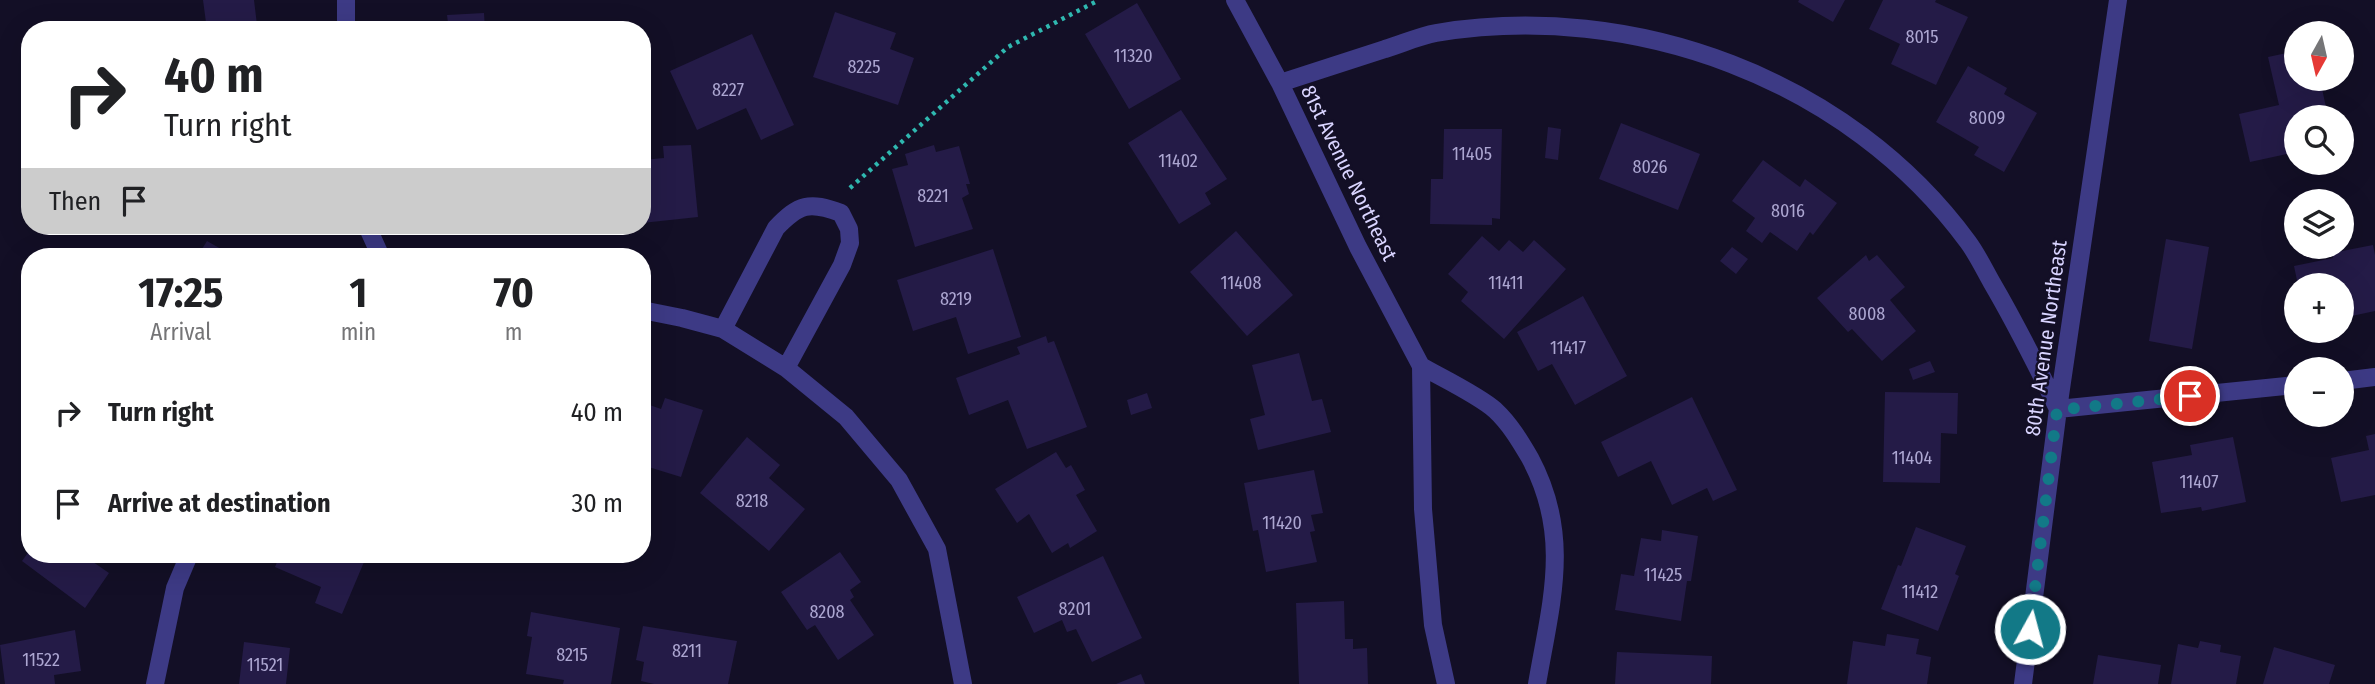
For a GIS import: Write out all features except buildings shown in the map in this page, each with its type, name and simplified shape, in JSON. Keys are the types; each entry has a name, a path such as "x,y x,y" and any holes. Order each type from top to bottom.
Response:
{"street":[{"path":"346,0 346,21"},
{"name":"81st Avenue Northeast","path":"1235,0 1280,83 1358,247 1421,366 1423,509 1433,625 1446,684"},
{"name":"80th Avenue Northeast","path":"2023,684 2057,410 2118,0"},
{"path":"1280,83 1434,33 1510,25 1592,28 1671,42 1742,65 1813,102 1874,144 1922,188 1969,243 2020,330 2057,410 2284,386"},
{"path":"723,329 776,228 786,218 798,207 808,205 827,208 841,214 849,229 850,243 842,265 786,368"},
{"path":"651,312 723,329 786,368 846,417 899,480 937,549 963,684"},
{"path":"1421,366 1494,410 1517,434 1537,472 1551,509 1556,547 1554,580 1536,684"},
{"path":"2354,380 2375,377"},
{"path":"155,684 175,588 186,563"}],"path":[{"path":"849,190 1008,47 1099,0"}],"route":[{"path":"2030,629 2057,410 2190,396"}]}
